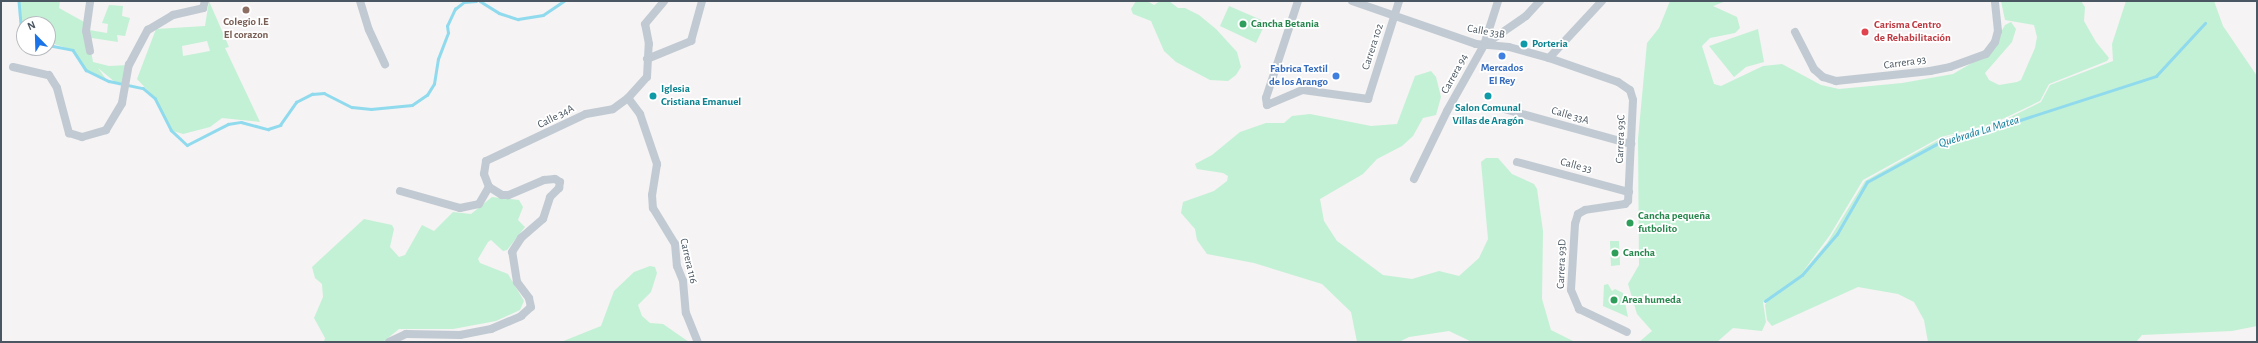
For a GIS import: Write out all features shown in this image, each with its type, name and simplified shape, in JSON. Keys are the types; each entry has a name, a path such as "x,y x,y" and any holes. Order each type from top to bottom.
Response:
{"street":[{"path":"90,1 86,31 90,51"},
{"path":"13,67 49,76 57,88 69,133 82,137 106,130 122,103 130,62 148,30 173,15 203,8 205,1"},
{"path":"360,1 369,30 385,65"},
{"name":"Calle 34A","path":"489,187 484,174 486,161 586,114 613,109 628,98 647,77 649,44 645,24 664,1"},
{"path":"647,59 692,41 702,1"},
{"name":"Carrera 102","path":"1298,1 1266,98 1266,103 1271,106 1303,90 1368,99 1399,1"},
{"name":"Calle 33B","path":"1352,1 1484,45 1509,47 1549,58 1618,82"},
{"path":"1484,45 1498,1"},
{"name":"Carrera 94","path":"1414,179 1447,111 1484,45 1526,16 1540,1"},
{"path":"1549,58 1602,1"},
{"name":"Carrera 93","path":"1795,32 1814,69 1822,77 1836,81 1930,71 1950,67 1986,54 1995,42 1998,31 1995,1"},
{"name":"Carrera 93C","path":"1618,82 1630,90 1634,100 1629,192 1625,204"},
{"name":"Carrera 116","path":"628,98 640,114 657,164 652,195 652,208 675,244 677,266 683,280 686,313 698,342"},
{"name":"Calle 33A","path":"1504,108 1631,144"},
{"name":"Calle 33","path":"1517,162 1629,192"},
{"path":"389,342 406,334 460,335 491,329 521,316 531,307 529,298 517,282 512,252 521,238 543,219 550,197 559,188 560,182 555,178 544,180 508,195 502,195 489,187 479,204 469,208 460,208 400,191"},
{"name":"Carrera 93D","path":"1625,204 1585,210 1578,214 1575,224 1571,290 1579,309 1627,332"}],"green space":[{"path":"19,1 60,1 59,8 86,23 93,62 109,66 129,65 127,84 115,82 98,68 106,79 86,70 73,50 56,45 56,16 20,16"},
{"path":"209,1 229,47 225,48 260,122 222,118 210,127 183,134 173,131 155,98 137,79 156,29 205,26","holes":["207,41 210,51 183,56 182,46"]},
{"path":"1136,1 1147,1 1154,5 1160,1 1169,1 1178,8 1185,8 1199,15 1216,29 1237,52 1241,67 1236,75 1228,81 1210,80 1176,62 1164,51 1151,21 1133,14 1131,9"},
{"path":"1670,1 1726,1 1713,6 1737,17 1740,28 1735,33 1710,38 1702,46 1714,84 1721,86 1763,66 1782,64 1821,85 1839,89 1902,83 1953,74 1989,53 2005,25 2011,22 2016,29 2012,42 1985,73 1989,80 1999,85 2017,82 2021,80 2035,48 2037,37 2034,25 2005,20 2001,1 2081,1 2085,7 2084,21 2096,42 2109,58 2107,61 2049,84 2040,101 1992,124 1941,137 1863,180 1830,235 1802,273 1827,243 1865,181 1942,138 1998,123 2041,102 2050,85 2113,61 2112,44 2126,1 2214,1 2223,26 2257,76 2257,326 2232,331 2142,335 2136,342 1928,342 1924,320 1914,302 1898,294 1858,287 1772,326 1767,320 1765,305 1771,296 1763,302 1766,322 1762,331 1733,328 1717,342 1639,342 1652,331 1637,314 1628,284 1639,265 1638,139 1647,43 1659,28"},
{"path":"109,5 123,6 122,16 130,18 125,36 117,35 118,42 92,38 90,42 89,30 107,33 108,24 102,23"},
{"name":"Cancha Betania","path":"1229,6 1266,22 1256,43 1220,26"},
{"path":"1758,29 1764,62 1746,67 1734,77 1709,46"},
{"path":"1431,71 1436,77 1441,97 1436,115 1423,118 1413,136 1402,146 1377,159 1363,174 1320,199 1324,221 1337,241 1383,275 1412,279 1439,271 1459,276 1479,258 1488,239 1481,162 1486,158 1498,158 1512,174 1534,184 1537,189 1543,231 1542,299 1551,330 1575,342 1472,342 1449,331 1409,337 1399,342 1357,342 1351,312 1322,284 1254,263 1207,254 1197,240 1195,229 1181,213 1183,202 1214,191 1227,181 1228,176 1223,173 1197,169 1195,164 1212,155 1240,132 1266,123 1284,123 1292,116 1310,114 1371,126 1397,124 1415,76"},
{"path":"492,197 519,200 523,207 518,220 525,227 507,250 503,251 491,240 488,242 478,259 480,263 508,274 524,301 520,310 496,321 453,329 399,329 383,342 324,342 325,338 314,318 323,297 322,284 315,278 312,267 364,219 392,225 394,229 390,247 399,257 405,255 422,225 434,231 453,212 471,214"},
{"name":"Cancha","path":"1610,241 1619,241 1620,265 1611,266"},
{"path":"650,266 655,267 657,273 651,292 638,305 642,316 650,323 663,324 689,342 561,342 601,326 614,291 634,272"},
{"name":"Area humeda","path":"1608,284 1612,291 1615,289 1623,293 1628,317 1603,306 1604,285"}],"waterway":[{"path":"19,1 20,16"},
{"path":"56,47 73,50 86,70 109,81 143,88 155,98 171,130 187,145 228,124 241,122 268,129 280,125 296,102 312,94 324,93 352,107 371,109 412,105 427,95 434,84 438,59 448,33 447,26 455,9 464,2 476,1"},
{"path":"480,1 499,13 518,19 543,15 564,1"},
{"name":"Quebrada La Matea","path":"1765,301 1802,275 1837,234 1867,182 1944,140 1983,132 2156,76 2205,23"}],"place":[{"name":"Colegio I.E El corazon","path":"246,10"},
{"name":"Cancha Betania","path":"1243,24"},
{"name":"Carisma Centro de Rehabilitación","path":"1865,32"},
{"name":"Porteria","path":"1524,44"},
{"name":"Mercados El Rey","path":"1502,56"},
{"name":"Fabrica Textil de los Arango","path":"1336,76"},
{"name":"Iglesia Cristiana Emanuel","path":"653,96"},
{"name":"Salon Comunal Villas de Aragón","path":"1488,96"},
{"name":"Cancha pequeña futbolito","path":"1630,223"},
{"name":"Cancha","path":"1615,253"},
{"name":"Area humeda","path":"1614,300"}]}
